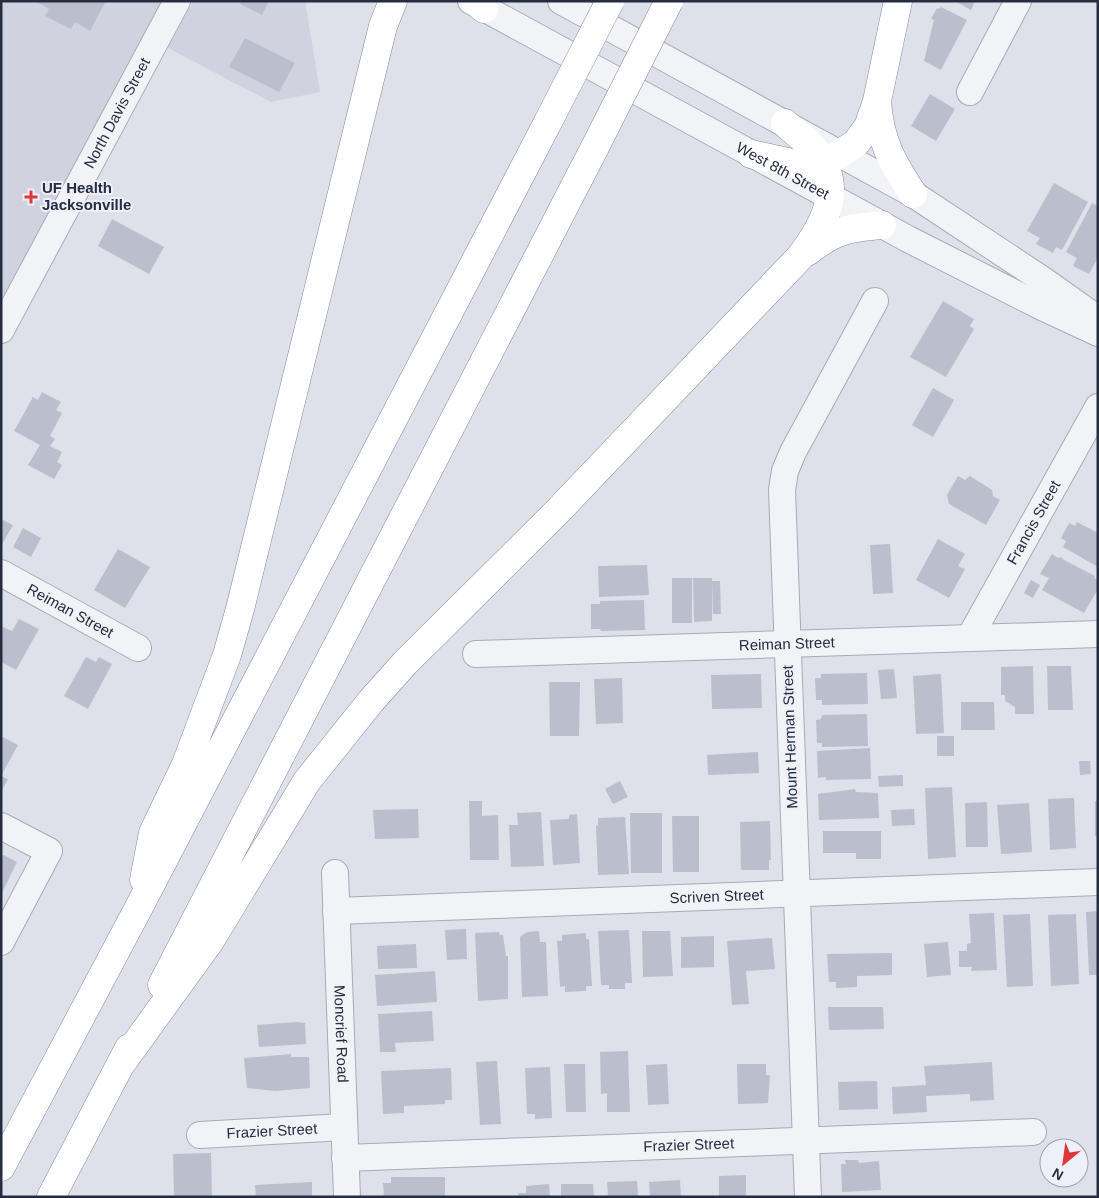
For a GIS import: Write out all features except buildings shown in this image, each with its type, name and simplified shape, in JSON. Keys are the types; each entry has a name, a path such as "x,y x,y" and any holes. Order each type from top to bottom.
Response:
{"highway":[{"path":"138,909 153,833 186,764 227,655 240,609 382,14 393,1"},
{"path":"1,1167 138,909 610,1"},
{"path":"52,1197 669,1"},
{"path":"751,154 805,166 833,159 856,143 868,127 877,101 898,1"},
{"path":"877,101 879,128 890,160 913,194"},
{"path":"785,123 813,148 833,159"},
{"path":"121,1064 210,941 307,781 371,701 405,662 556,512 800,257 814,238 830,197 833,159"},
{"path":"800,257 826,237 849,228 882,225"}],"street":[{"name":"North Davis Street","path":"1,330 177,1"},
{"path":"561,1 785,123"},
{"path":"970,92 1018,1"},
{"name":"West 8th Street","path":"477,4 882,225 1042,307 1098,332"},
{"path":"833,159 913,194 1043,280 1098,320"},
{"name":"Mount Herman Street","path":"808,1197 782,490 785,471 792,452 875,301"},
{"name":"Francis Street","path":"970,637 1098,407"},
{"name":"Reiman Street","path":"1,573 138,648"},
{"name":"Reiman Street","path":"476,654 1098,634"},
{"path":"1,826 49,851 1,942"},
{"name":"Moncrief Road","path":"336,873 347,1197"},
{"name":"Scriven Street","path":"336,911 1098,882"},
{"name":"Frazier Street","path":"200,1134 344,1127"},
{"name":"Frazier Street","path":"345,1158 1033,1132"}],"shaded area":[{"name":"UF Health Jacksonville","path":"1,1 163,1 1,310"},
{"path":"193,1 305,1 320,92 271,102 168,48"}],"place":[{"name":"UF Health Jacksonville","path":"31,197"}]}
